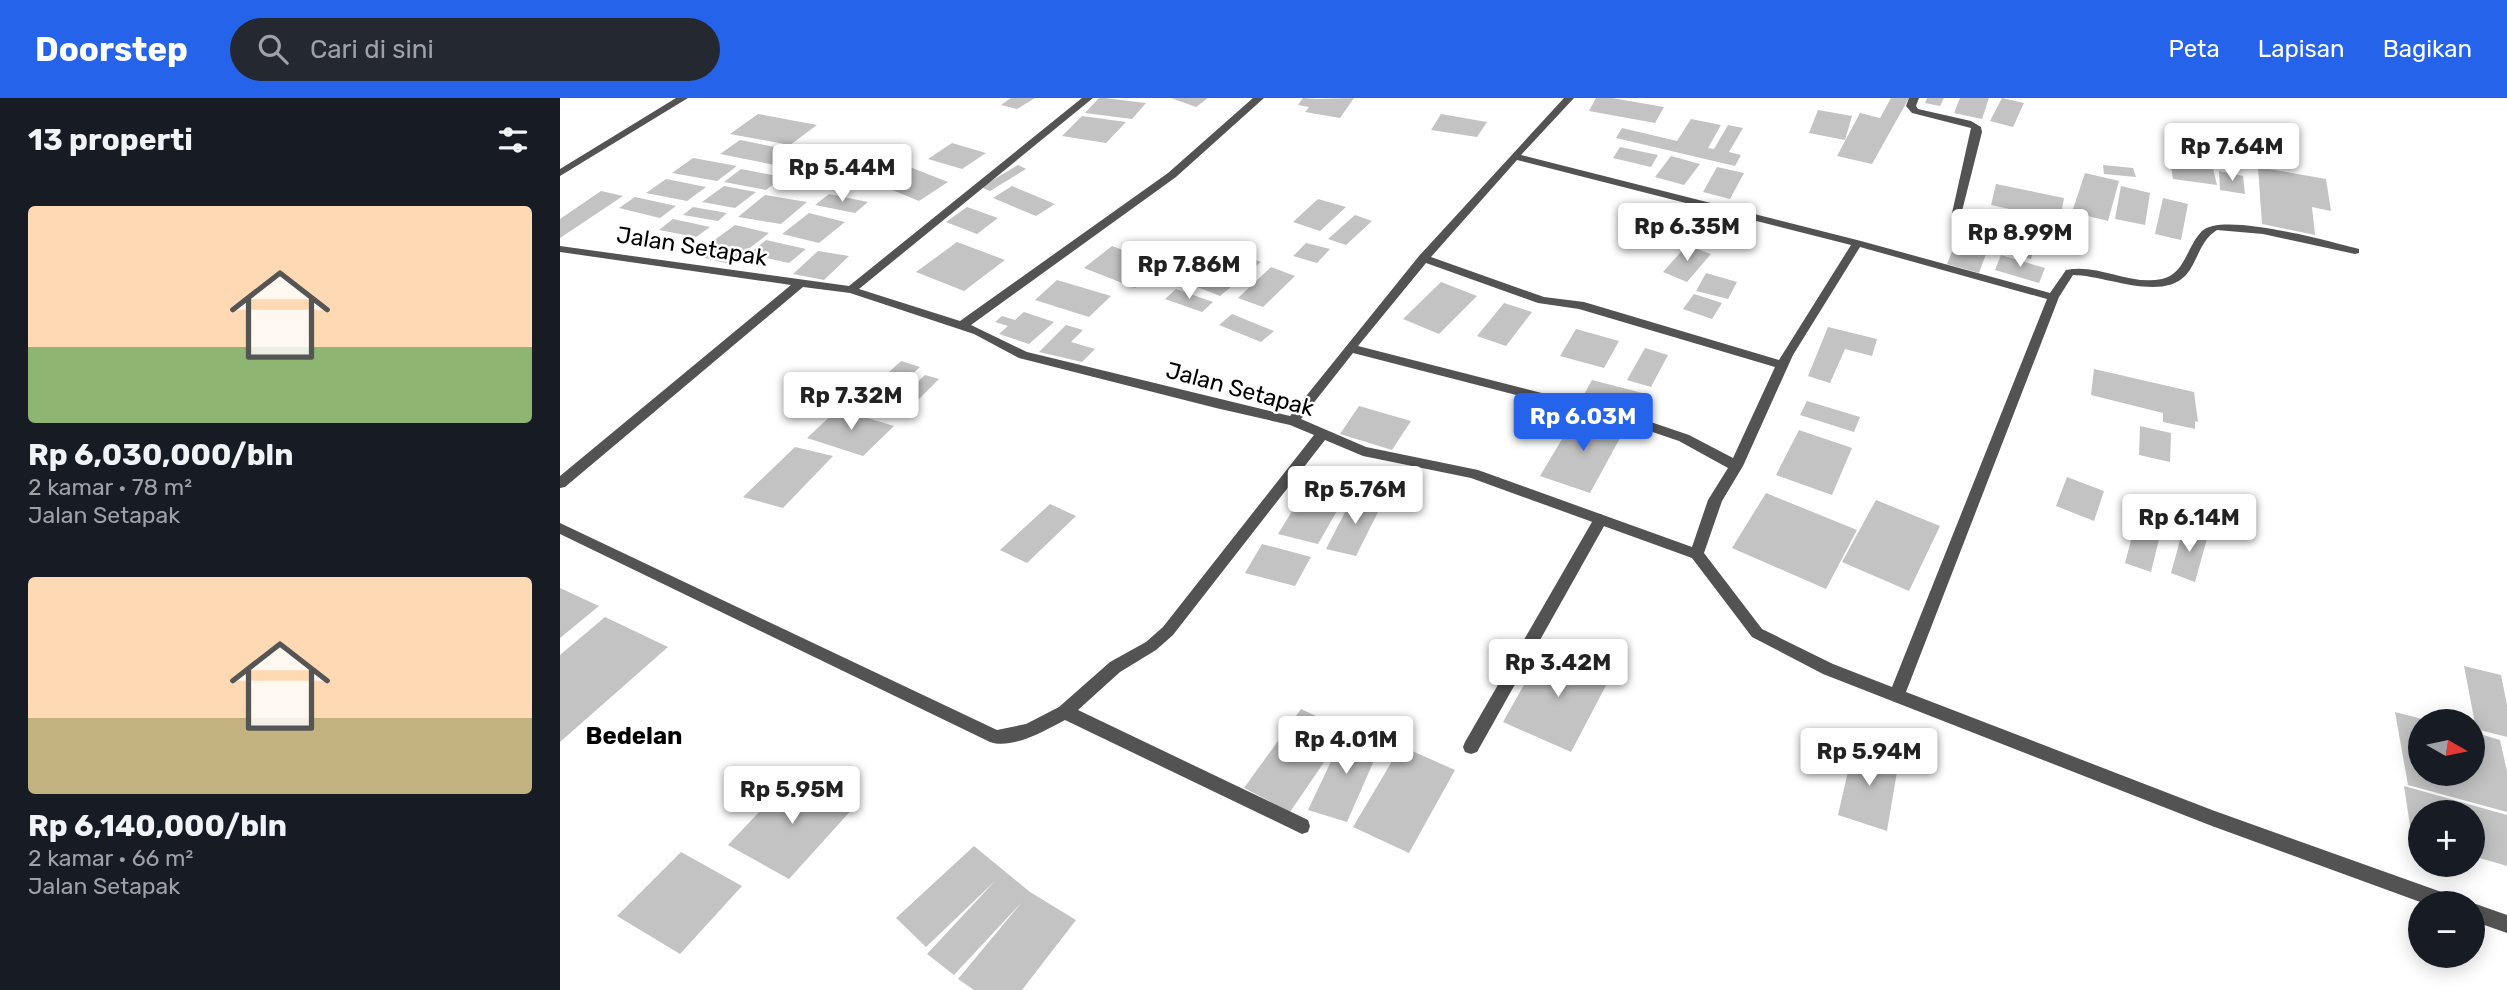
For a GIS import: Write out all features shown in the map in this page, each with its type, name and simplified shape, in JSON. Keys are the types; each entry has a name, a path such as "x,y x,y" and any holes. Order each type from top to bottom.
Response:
{"street":[{"path":"560,173 683,98"},
{"path":"851,290 1088,98"},
{"path":"960,327 1172,175 1259,98"},
{"path":"1293,421 1423,258 1569,98"},
{"path":"1914,98 1911,106 1915,111 1968,122 1976,127 1957,213"},
{"path":"1514,156 1857,243 2053,297"},
{"path":"1897,695 2053,297 2070,272 2087,270 2157,284 2174,280 2187,268 2204,233 2217,226 2355,251"},
{"path":"1857,243 1782,365 1736,466 1715,500 1697,554 1757,633 1828,669 2212,818 2414,891"},
{"name":"Jalan Setapak","path":"560,249 851,290 978,331 1023,355 1293,421 1363,451 1473,473 1697,554"},
{"path":"1423,258 1542,300 1580,305 1782,365"},
{"path":"560,483 800,284"},
{"path":"1350,348 1632,420 1684,439 1736,466"},
{"path":"560,528 996,737 1029,732 1065,712 1115,667 1151,646 1168,631 1323,433"},
{"path":"1471,747 1601,519"},
{"path":"1065,712 1302,826"},
{"path":"2485,917 2507,925"}],"building":[{"path":"1011,98 1035,98 1017,109 1001,105"},
{"path":"1099,98 1146,103 1132,119 1085,113"},
{"path":"1171,98 1208,98 1196,107"},
{"path":"1303,98 1354,98 1340,118 1305,112 1309,107 1298,105"},
{"path":"1596,98 1664,107 1655,123 1589,111"},
{"path":"1891,98 1909,98 1872,164 1837,156 1860,113 1880,118"},
{"path":"1927,98 1944,98 1940,106 1925,103"},
{"path":"1960,98 1989,98 1982,119 1954,113"},
{"path":"2002,98 2024,103 2013,127 1990,121"},
{"path":"1818,110 1852,116 1845,140 1809,133"},
{"path":"758,114 817,125 790,145 730,134"},
{"path":"1441,114 1487,122 1477,137 1431,130"},
{"path":"1082,116 1126,122 1106,143 1062,136"},
{"path":"1691,119 1721,125 1708,148 1714,149 1728,125 1743,128 1729,152 1741,155 1735,166 1616,138 1622,128 1677,141"},
{"path":"740,140 795,151 775,165 720,154"},
{"path":"952,143 986,153 962,169 928,159"},
{"path":"2167,143 2208,148 2217,185 2173,179"},
{"path":"1620,147 1658,155 1651,167 1613,158"},
{"path":"1671,156 1700,164 1684,185 1655,177"},
{"path":"693,158 737,166 717,181 672,173"},
{"path":"897,162 948,182 919,201 868,180"},
{"path":"1018,165 1026,169 990,191 981,187"},
{"path":"2103,165 2133,168 2136,177 2104,174"},
{"path":"1717,167 1744,173 1730,199 1703,192"},
{"path":"2258,167 2326,179 2331,211 2312,207 2315,235 2262,224"},
{"path":"741,169 783,177 766,190 724,182"},
{"path":"2219,171 2243,176 2245,194 2220,190"},
{"path":"2085,173 2119,181 2108,221 2072,212"},
{"path":"666,179 706,187 687,201 646,193"},
{"path":"1996,184 2064,198 2060,220 1991,205"},
{"path":"724,186 756,192 735,208 702,202"},
{"path":"1012,186 1055,204 1036,216 993,198"},
{"path":"2121,186 2150,193 2145,225 2115,219"},
{"path":"601,191 623,196 560,238 560,219"},
{"path":"829,194 868,202 855,213 815,205"},
{"path":"765,195 807,202 781,224 738,217"},
{"path":"635,197 676,206 660,218 619,208"},
{"path":"2163,198 2188,204 2181,240 2155,234"},
{"path":"1318,199 1346,207 1320,231 1293,222"},
{"path":"693,207 727,213 718,221 683,215"},
{"path":"967,207 998,218 977,234 946,222"},
{"path":"1652,209 1685,220 1662,248 1628,237"},
{"path":"2001,210 2049,219 2048,232 1999,222"},
{"path":"809,213 845,222 819,243 782,234"},
{"path":"1355,215 1372,221 1346,245 1328,239"},
{"path":"673,219 710,227 696,237 659,230"},
{"path":"735,225 769,233 729,264 694,255"},
{"path":"2008,229 2037,236 2031,259 2002,251"},
{"path":"1959,234 1990,243 1979,273 1947,264"},
{"path":"766,240 806,249 789,263 749,254"},
{"path":"957,242 1005,260 964,291 916,272"},
{"path":"1306,243 1330,249 1317,263 1293,256"},
{"path":"1687,245 1711,254 1687,282 1663,272"},
{"path":"1112,246 1163,265 1135,288 1084,268"},
{"path":"818,251 849,256 824,280 793,274"},
{"path":"1232,251 1261,262 1220,296 1190,284"},
{"path":"2001,255 2045,268 2039,283 1995,270"},
{"path":"1271,267 1295,276 1263,307 1238,298"},
{"path":"1706,273 1737,282 1728,299 1696,291"},
{"path":"1057,280 1111,296 1089,317 1035,300"},
{"path":"1441,282 1477,296 1439,334 1403,319"},
{"path":"1176,289 1213,302 1202,312 1165,299"},
{"path":"1694,294 1722,303 1712,319 1683,309"},
{"path":"1504,303 1532,312 1506,346 1477,336"},
{"path":"1024,312 1054,322 1029,344 999,334 1008,326 995,322 1002,316 1015,320"},
{"path":"1232,314 1274,331 1261,342 1219,325"},
{"path":"1066,325 1083,330 1071,342 1095,349 1082,362 1039,352"},
{"path":"1828,327 1877,339 1872,356 1845,349 1830,383 1808,376"},
{"path":"1576,329 1619,341 1604,368 1560,356"},
{"path":"1645,348 1668,355 1651,387 1627,380"},
{"path":"901,361 920,367 873,411 852,406"},
{"path":"2094,369 2194,392 2198,422 2195,421 2195,429 2163,422 2163,413 2091,395"},
{"path":"925,375 939,379 900,418 886,413"},
{"path":"1592,380 1650,395 1641,415 1581,400"},
{"path":"1807,401 1860,417 1854,432 1800,415"},
{"path":"1359,406 1411,421 1392,450 1340,434"},
{"path":"838,409 894,426 863,456 807,438"},
{"path":"1577,414 1625,429 1590,493 1540,476"},
{"path":"2140,426 2171,433 2170,462 2139,455"},
{"path":"1799,430 1852,448 1832,495 1776,475"},
{"path":"795,447 833,456 783,508 743,497"},
{"path":"1316,472 1354,481 1318,544 1278,534"},
{"path":"2067,477 2104,491 2094,521 2056,506"},
{"path":"1766,493 1857,530 1826,589 1732,548"},
{"path":"1354,495 1383,502 1356,556 1326,549"},
{"path":"1876,500 1940,526 1909,591 1842,562"},
{"path":"1050,504 1076,516 1027,563 1000,550"},
{"path":"2139,510 2164,519 2151,572 2125,563"},
{"path":"2184,526 2208,535 2195,582 2171,573"},
{"path":"1262,544 1311,557 1295,586 1245,573"},
{"path":"560,588 599,606 560,638"},
{"path":"605,617 668,647 560,742 560,655"},
{"path":"1546,646 1612,674 1571,752 1503,722"},
{"path":"2464,666 2501,675 2507,705 2507,737 2485,731 2485,709 2472,709"},
{"path":"1301,709 1346,730 1290,812 1244,788"},
{"path":"2395,712 2408,715 2408,785"},
{"path":"1346,730 1383,740 1347,822 1308,810"},
{"path":"2485,736 2500,740 2507,771 2507,812 2485,806 2485,800 2463,800 2412,786 2485,786"},
{"path":"1854,745 1899,760 1887,831 1838,815"},
{"path":"1401,746 1455,770 1409,853 1353,827"},
{"path":"795,774 855,806 789,879 728,845"},
{"path":"2404,786 2454,800 2408,800 2408,812"},
{"path":"2485,809 2507,815 2507,866 2485,860"},
{"path":"974,846 1030,892 1076,920 1022,990 974,990 958,979 1022,902 954,975 927,954 995,881 926,947 896,918"},
{"path":"681,852 742,886 680,954 617,916"}],"district":[{"name":"Bedelan","path":"634,736"}]}
